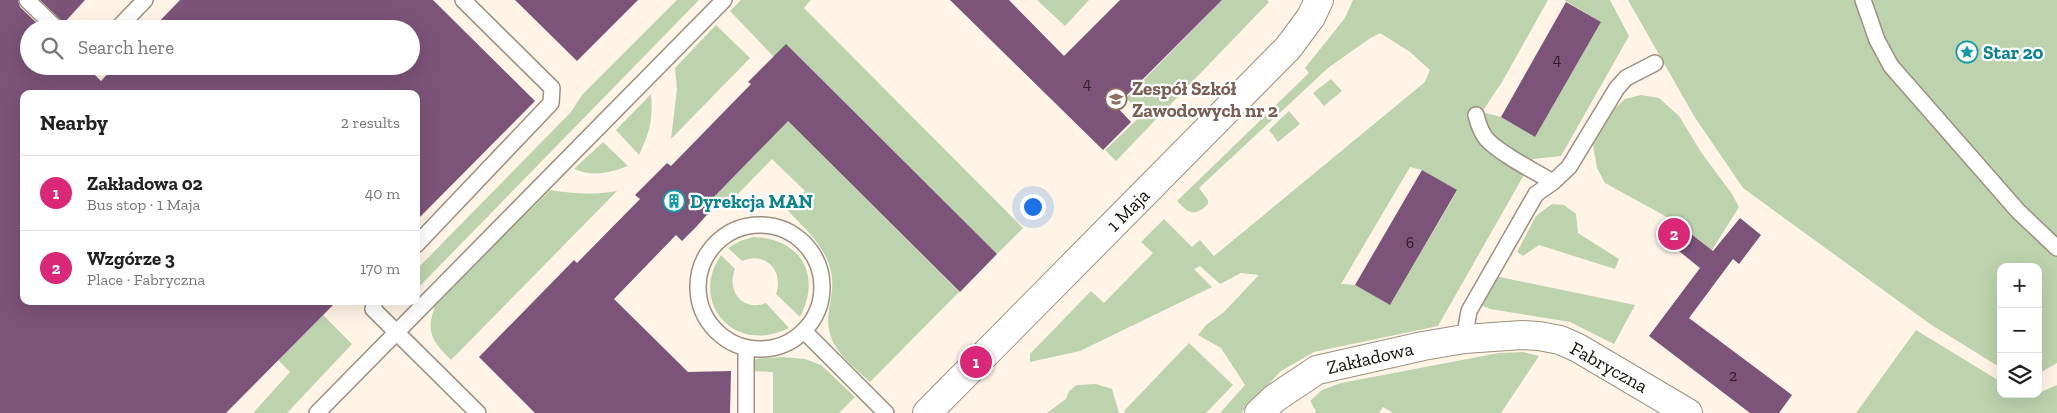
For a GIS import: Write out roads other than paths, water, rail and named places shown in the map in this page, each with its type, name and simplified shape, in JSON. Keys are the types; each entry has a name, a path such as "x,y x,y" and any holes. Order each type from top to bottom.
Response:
{"street":[{"name":"1 Maja","path":"927,413 1288,48 1311,17 1319,0"},
{"name":"Fabryczna","path":"1464,339 1522,335 1560,340 1578,348 1688,413"},
{"name":"Zakładowa","path":"1259,413 1276,398 1317,370 1423,346 1464,339"}],"lane":[{"path":"27,0 48,20"},
{"path":"126,20 145,0"},
{"path":"420,241 551,103 552,88 463,0"},
{"path":"317,413 724,0"},
{"path":"1863,0 1876,40 1891,66 2018,211 2057,248"},
{"path":"1464,339 1470,311 1536,194 1569,167 1617,88 1626,78 1654,63"},
{"path":"1476,115 1480,129 1486,139 1529,169 1553,182"},
{"path":"770,224 790,231 807,244 818,263 823,284 821,303 813,321 804,331 784,345 765,349 746,348 729,341 712,327 701,309 697,287 700,266 711,247 727,233 748,225 770,224"},
{"path":"374,305 373,309 396,334 478,413"},
{"path":"804,331 886,413"},
{"path":"746,348 746,413"}],"place":[{"name":"Star 20","path":"1967,52"},
{"name":"Zespół Szkół Zawodowych nr 2","path":"1116,99"},
{"name":"Dyrekcja MAN","path":"674,201"},
{"name":"Wzgórze 3","path":"1674,234"},
{"name":"Zakładowa 02","path":"976,362"}]}
